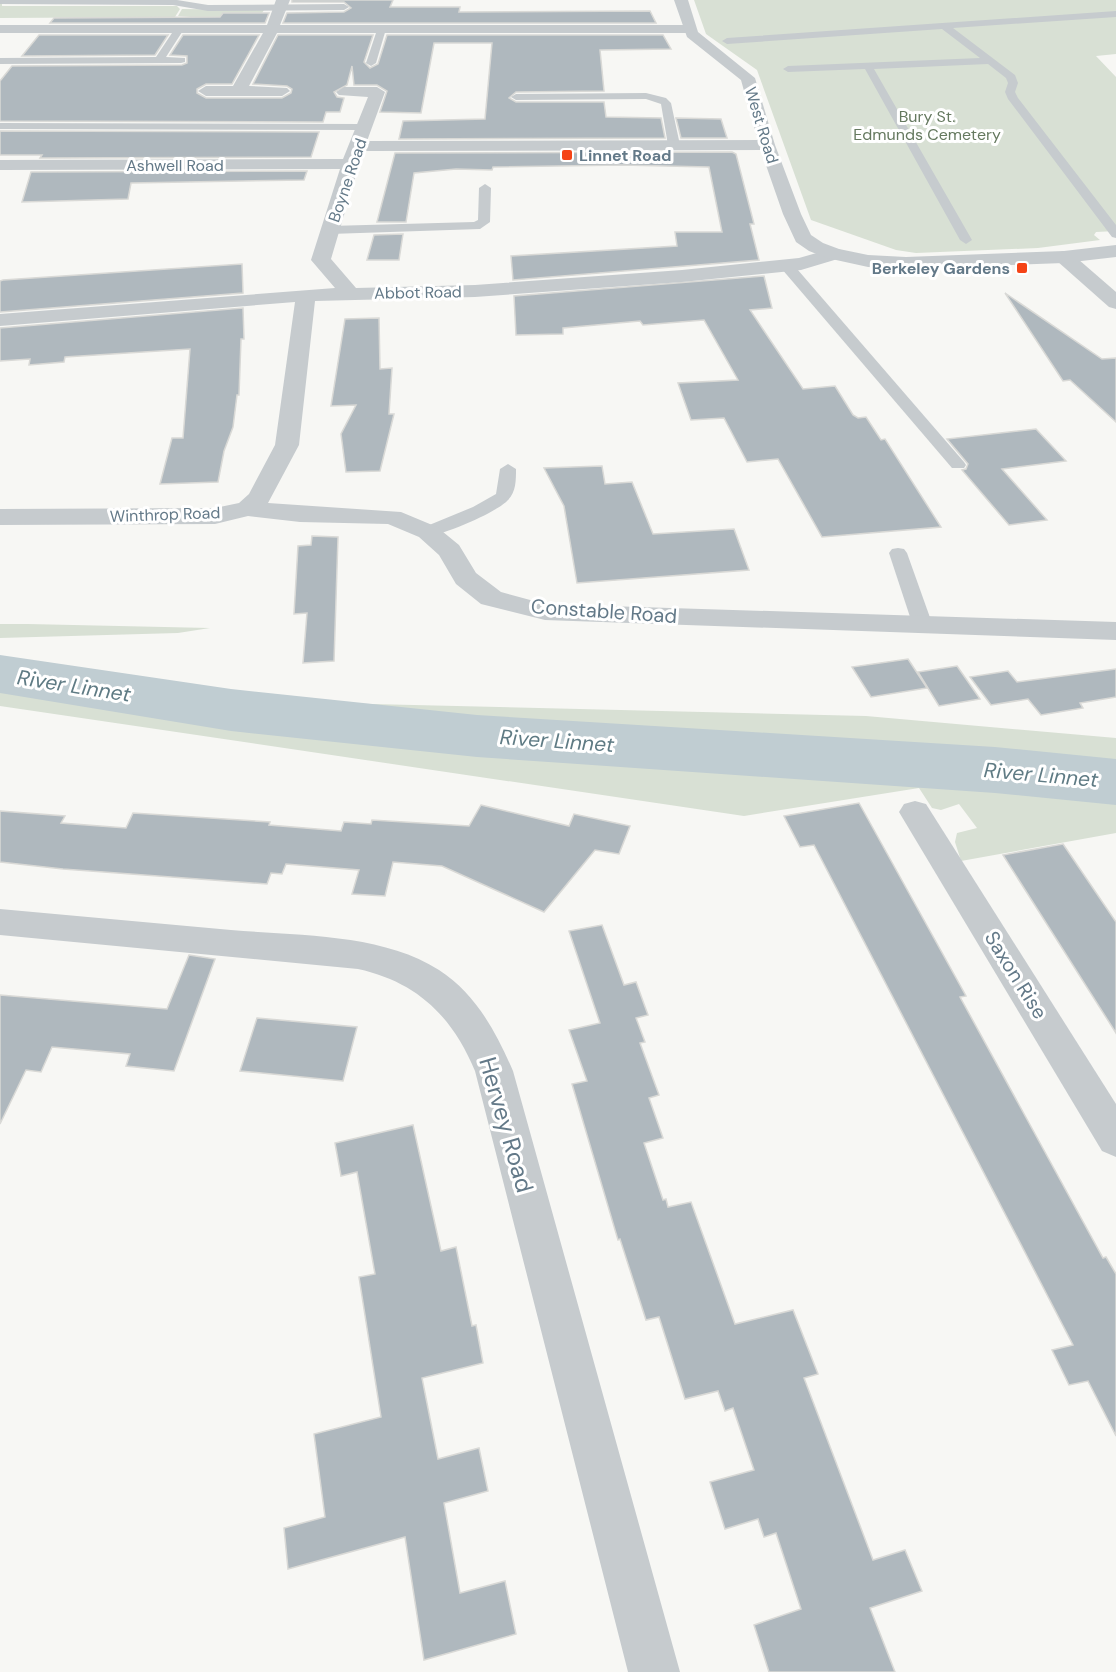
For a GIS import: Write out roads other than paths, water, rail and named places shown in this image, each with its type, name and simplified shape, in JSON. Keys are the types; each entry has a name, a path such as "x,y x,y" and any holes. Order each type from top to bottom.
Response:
{"street":[{"path":"0,29 689,29 681,0"},
{"path":"239,90 272,29 280,5"},
{"name":"West Road","path":"689,29 692,34 748,78 767,145 803,238 834,255"},
{"path":"206,91 282,91"},
{"name":"Boyne Road","path":"344,92 377,92 350,164 321,260 350,293"},
{"path":"358,146 767,145"},
{"name":"Ashwell Road","path":"0,165 350,164"},
{"path":"834,255 868,261 906,263 1064,257 1116,251"},
{"name":"Abbot Road","path":"0,320 306,295 475,291 682,276 801,264 834,255"},
{"path":"1064,257 1116,303"},
{"name":"Winthrop Road","path":"0,517 215,516 248,508 259,498 287,445 306,295"},
{"name":"Constable Road","path":"248,508 300,514 392,517 428,532 450,551 465,578 491,598 545,612 923,627 1116,631"},
{"name":"Saxon Rise","path":"915,812 1113,1127"},
{"name":"Hervey Road","path":"0,922 358,955 414,972 464,1015 477,1033 494,1071 654,1672"}],"lane":[{"path":"0,1 173,2 208,8 280,5 344,7"},
{"path":"727,41 1116,14"},
{"path":"944,26 1011,77 1013,83 1010,92 1013,99 1116,234"},
{"path":"159,60 179,29"},
{"path":"371,63 381,29"},
{"path":"0,61 181,60"},
{"path":"788,69 992,61"},
{"path":"868,66 966,240"},
{"path":"516,97 646,96 656,98 666,104 674,144"},
{"path":"0,126 365,127"},
{"path":"330,230 476,226 484,222 485,188"},
{"path":"786,265 958,465"},
{"path":"428,532 502,497 507,487 508,469"},
{"path":"898,553 923,627"}],"waterway":[{"name":"River Linnet","path":"0,674 231,710 477,736 995,770 1116,782"}],"place":[{"name":"Linnet Road","path":"567,155"},
{"name":"Berkeley Gardens","path":"1022,268"}],"park label":[{"name":"Bury St. Edmunds Cemetery","path":"927,125"}]}
